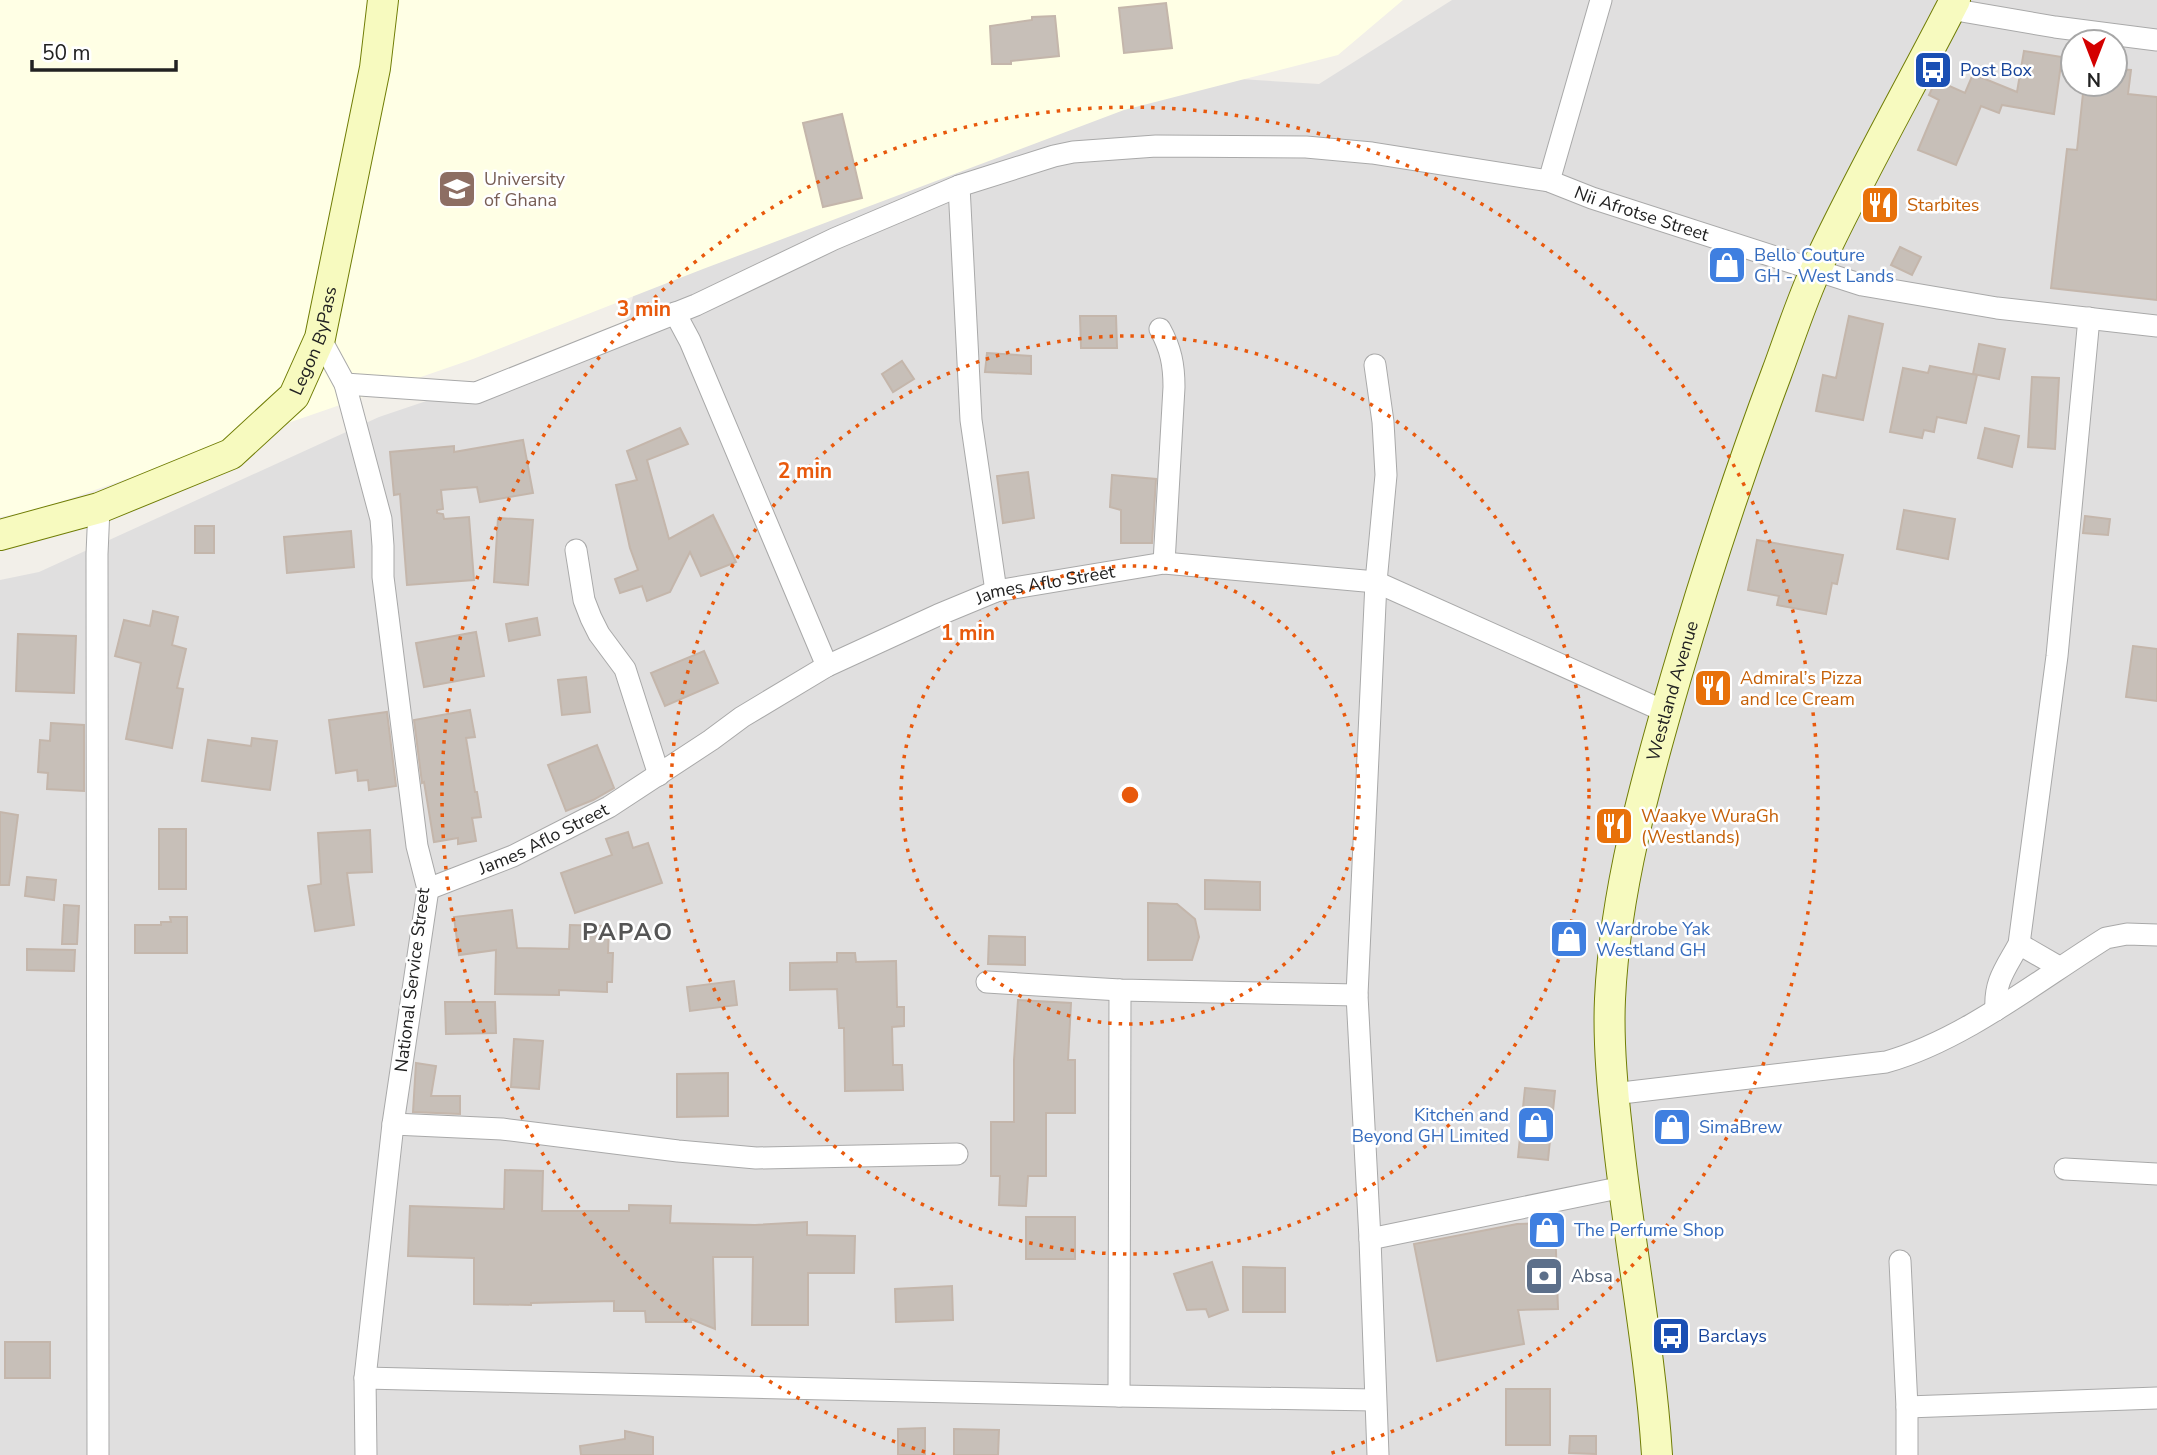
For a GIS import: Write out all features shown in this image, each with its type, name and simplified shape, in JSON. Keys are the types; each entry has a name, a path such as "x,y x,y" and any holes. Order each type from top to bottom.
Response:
{"street":[{"name":"Legon ByPass","path":"0,535 99,508 231,454 295,396 320,338 375,68 383,0"},
{"path":"1549,181 1601,0"},
{"path":"1953,5 2055,27 2157,40"},
{"name":"Westland Avenue","path":"1657,1444 1623,1187 1613,1094 1610,1010 1616,939 1638,820 1666,712 1716,543 1816,268 1953,5"},
{"name":"Nii Afrotse Street","path":"345,384 476,393 675,313 834,239 959,186 1054,156 1088,150 1156,146 1306,147 1372,153 1549,181 1592,198 1862,285 1997,308 2157,326"},
{"path":"959,186 971,420 996,591"},
{"path":"675,313 690,341 827,666"},
{"path":"1996,1010 1997,983 2020,944 2057,656 2089,318"},
{"path":"1160,329 1168,343 1173,361 1174,387 1164,563"},
{"name":"National Service Street","path":"320,338 345,384 380,519 383,577 417,846 428,890 393,1124 365,1378 366,1455"},
{"path":"1375,365 1383,422 1386,475 1376,582 1357,995 1378,1455"},
{"path":"98,1455 99,508"},
{"path":"576,550 584,600 599,634 625,669 659,775"},
{"name":"James Aflo Street","path":"428,890 513,856 609,807 742,717 827,666 939,615 996,591 1164,563 1376,582 1666,712"},
{"path":"1613,1094 1886,1062 1911,1055 1996,1010 2106,938 2127,934 2157,935"},
{"path":"2020,944 2059,967"},
{"path":"987,982 1120,990 1357,995"},
{"path":"1119,1396 1120,990"},
{"path":"393,1124 502,1129 755,1158 957,1154"},
{"path":"2065,1169 2157,1174"},
{"path":"1370,1239 1623,1187"},
{"path":"1900,1261 1907,1455"},
{"path":"365,1378 1119,1396 1376,1399"},
{"path":"1907,1407 2157,1398"}],"shaded area":[{"name":"University of Ghana","path":"0,0 1403,0 1338,55 1124,110 473,359 37,510 0,517"},
{"path":"1452,0 2157,0 2157,1455 0,1455 0,580 39,572 379,417 622,335 685,116 1240,79 1319,84"}],"building":[{"path":"1166,3 1172,48 1124,53 1119,8"},
{"path":"1055,16 1059,56 1011,61 1011,64 992,64 990,26 1032,20 1032,17"},
{"path":"2024,51 2059,57 2054,114 2002,105 1999,113 1981,106 1956,165 1918,150 1939,100 1929,95 1936,80 1965,93 1973,74 2017,92"},
{"path":"2129,94 2157,97 2157,300 2051,288 2067,149 2077,150 2083,98 2129,98"},
{"path":"842,114 862,198 823,207 803,123"},
{"path":"1900,247 1921,257 1912,275 1891,265"},
{"path":"1080,316 1116,316 1117,348 1081,348"},
{"path":"1849,316 1883,324 1863,420 1816,411 1823,375 1836,378"},
{"path":"1979,344 2005,349 1999,379 1973,374"},
{"path":"987,353 1031,356 1031,374 985,372"},
{"path":"902,361 914,379 893,392 882,374"},
{"path":"1930,366 1977,375 1966,423 1937,417 1934,432 1924,430 1922,438 1890,432 1903,368 1928,373"},
{"path":"2032,377 2059,378 2055,449 2028,447"},
{"path":"680,428 688,444 647,460 669,539 713,515 736,562 701,576 690,552 670,592 647,601 642,586 620,593 615,579 638,570 630,548 616,485 637,480 627,451"},
{"path":"1985,428 2019,436 2012,467 1978,458"},
{"path":"523,440 533,493 480,502 477,487 441,490 443,509 437,510 437,513 443,514 444,519 469,517 474,580 407,585 400,494 394,495 390,452 454,446 454,452"},
{"path":"1028,472 1034,518 1003,523 997,476"},
{"path":"1112,475 1156,479 1152,543 1121,543 1121,510 1110,507"},
{"path":"1904,510 1955,519 1948,559 1897,549"},
{"path":"2085,516 2110,519 2108,535 2083,533"},
{"path":"498,518 533,520 528,585 494,582"},
{"path":"195,526 214,526 214,553 195,553"},
{"path":"351,531 354,567 287,573 284,537"},
{"path":"1757,540 1843,555 1837,584 1832,583 1826,614 1777,605 1779,596 1748,590"},
{"path":"153,611 178,617 172,645 186,649 177,688 183,689 172,748 126,739 141,663 115,656 124,620 150,626"},
{"path":"537,618 540,635 509,641 506,624"},
{"path":"476,632 484,676 424,687 416,643"},
{"path":"18,634 76,636 74,693 16,691"},
{"path":"2133,646 2157,649 2157,701 2126,697"},
{"path":"704,651 718,683 665,706 651,673"},
{"path":"586,677 590,712 562,715 558,680"},
{"path":"470,710 475,737 466,738 481,817 472,818 476,841 458,844 458,838 434,842 424,782 422,783 414,720"},
{"path":"387,712 396,786 369,790 368,780 358,781 357,770 336,773 329,720"},
{"path":"51,723 84,725 84,791 47,789 48,773 38,772 40,740 50,741"},
{"path":"252,738 277,741 270,790 202,781 208,740 251,746"},
{"path":"597,745 614,788 566,811 548,765"},
{"path":"0,812 18,815 9,885 0,885"},
{"path":"159,829 186,829 186,889 159,889"},
{"path":"370,830 372,872 347,873 354,925 315,931 308,886 321,884 318,833"},
{"path":"628,832 633,848 648,843 662,883 575,913 561,873 612,855 606,839"},
{"path":"27,877 56,880 54,900 25,896"},
{"path":"1205,880 1260,882 1260,910 1205,909"},
{"path":"1148,903 1177,904 1195,919 1199,937 1192,960 1148,960"},
{"path":"64,905 79,906 77,944 62,944"},
{"path":"512,910 517,948 569,949 570,925 609,926 608,953 613,953 612,982 607,982 607,992 559,990 559,995 495,994 496,950 459,955 454,917"},
{"path":"170,917 187,917 187,953 135,953 135,925 161,925 161,922 171,922"},
{"path":"989,936 1025,937 1025,965 988,964"},
{"path":"27,949 75,950 74,971 27,970"},
{"path":"837,953 855,953 856,962 896,961 897,1007 904,1007 904,1026 892,1027 893,1065 902,1065 903,1090 845,1091 844,1028 839,1028 837,989 790,990 790,963 837,962"},
{"path":"734,981 737,1005 690,1011 687,987"},
{"path":"1018,1000 1071,1003 1068,1060 1075,1060 1075,1113 1046,1113 1046,1176 1028,1176 1026,1206 999,1205 1000,1176 991,1176 991,1122 1014,1122"},
{"path":"445,1002 495,1002 496,1033 446,1034"},
{"path":"514,1039 543,1041 539,1089 511,1087"},
{"path":"416,1063 436,1066 431,1096 460,1096 460,1114 413,1112"},
{"path":"728,1073 728,1116 677,1117 677,1074"},
{"path":"1525,1088 1555,1091 1548,1160 1518,1157"},
{"path":"505,1170 543,1171 542,1211 629,1211 629,1205 671,1206 670,1223 755,1225 807,1222 807,1235 855,1236 854,1273 808,1273 808,1325 752,1325 753,1257 713,1257 715,1329 691,1319 691,1322 646,1322 645,1311 614,1311 614,1301 531,1305 474,1304 474,1258 408,1256 410,1206 504,1209"},
{"path":"1026,1217 1075,1217 1075,1259 1026,1259"},
{"path":"1555,1223 1558,1309 1518,1310 1524,1344 1437,1361 1414,1244 1517,1224"},
{"path":"1212,1262 1228,1310 1209,1317 1206,1309 1187,1310 1174,1274"},
{"path":"1243,1267 1285,1268 1285,1312 1243,1312"},
{"path":"952,1286 953,1320 896,1322 895,1289"},
{"path":"5,1342 50,1342 50,1378 5,1378"},
{"path":"1506,1389 1550,1389 1550,1445 1506,1445"},
{"path":"925,1428 925,1455 898,1455 898,1429"},
{"path":"954,1429 999,1430 998,1455 954,1455"},
{"path":"625,1431 653,1437 653,1455 581,1455 580,1446 625,1439"},
{"path":"1570,1436 1596,1436 1596,1454 1569,1453"}],"place":[{"name":"Post Box","path":"1933,70"},
{"name":"University of Ghana","path":"457,189"},
{"name":"Starbites","path":"1880,205"},
{"name":"Bello Couture GH - West Lands","path":"1727,265"},
{"name":"Admiral’s Pizza and Ice Cream","path":"1713,688"},
{"name":"Waakye WuraGh (Westlands)","path":"1614,826"},
{"name":"Wardrobe Yak Westland GH","path":"1569,939"},
{"name":"Kitchen and Beyond GH Limited","path":"1536,1125"},
{"name":"SimaBrew","path":"1672,1127"},
{"name":"The Perfume Shop","path":"1547,1230"},
{"name":"Absa","path":"1544,1276"},
{"name":"Barclays","path":"1671,1336"}],"district":[{"name":"PAPAO","path":"628,932"}]}
